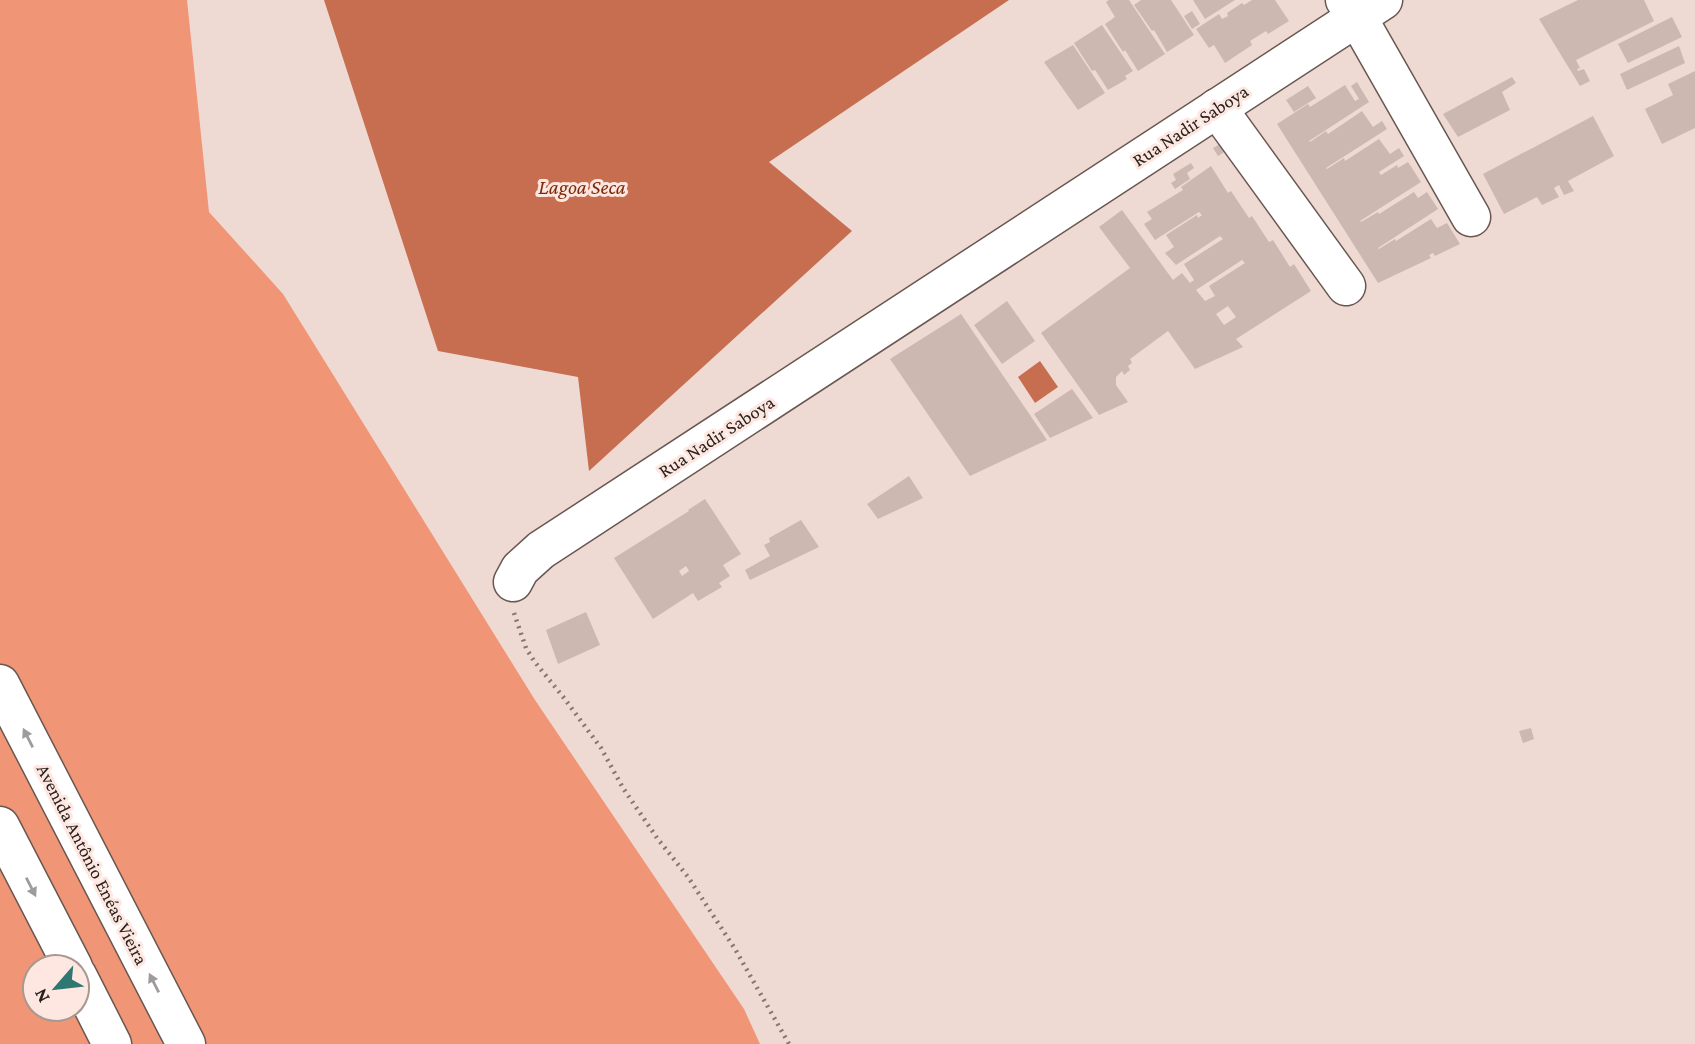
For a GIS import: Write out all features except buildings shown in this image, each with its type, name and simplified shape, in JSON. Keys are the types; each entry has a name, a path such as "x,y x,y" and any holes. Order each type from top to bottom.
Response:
{"street":[{"name":"Rua Nadir Saboya","path":"513,582 520,569 541,550 1217,108 1362,6"},
{"path":"1362,6 1471,217"},
{"path":"1217,108 1346,286"},
{"name":"Avenida Antônio Enéas Vieira","path":"0,684 186,1044"},
{"path":"0,826 66,953"},
{"path":"91,1002 113,1044"}],"path":[{"path":"513,582 511,602 526,648 601,748 623,788 688,877 735,949 789,1044"}],"shaded area":[{"path":"0,0 187,0 209,212 283,294 535,700 744,1009 760,1044 0,1044"}],"water":[{"name":"Lagoa Seca","path":"324,0 1009,0 769,162 852,231 589,471 578,377 438,351"},
{"path":"1040,361 1058,387 1035,403 1018,377"}]}
